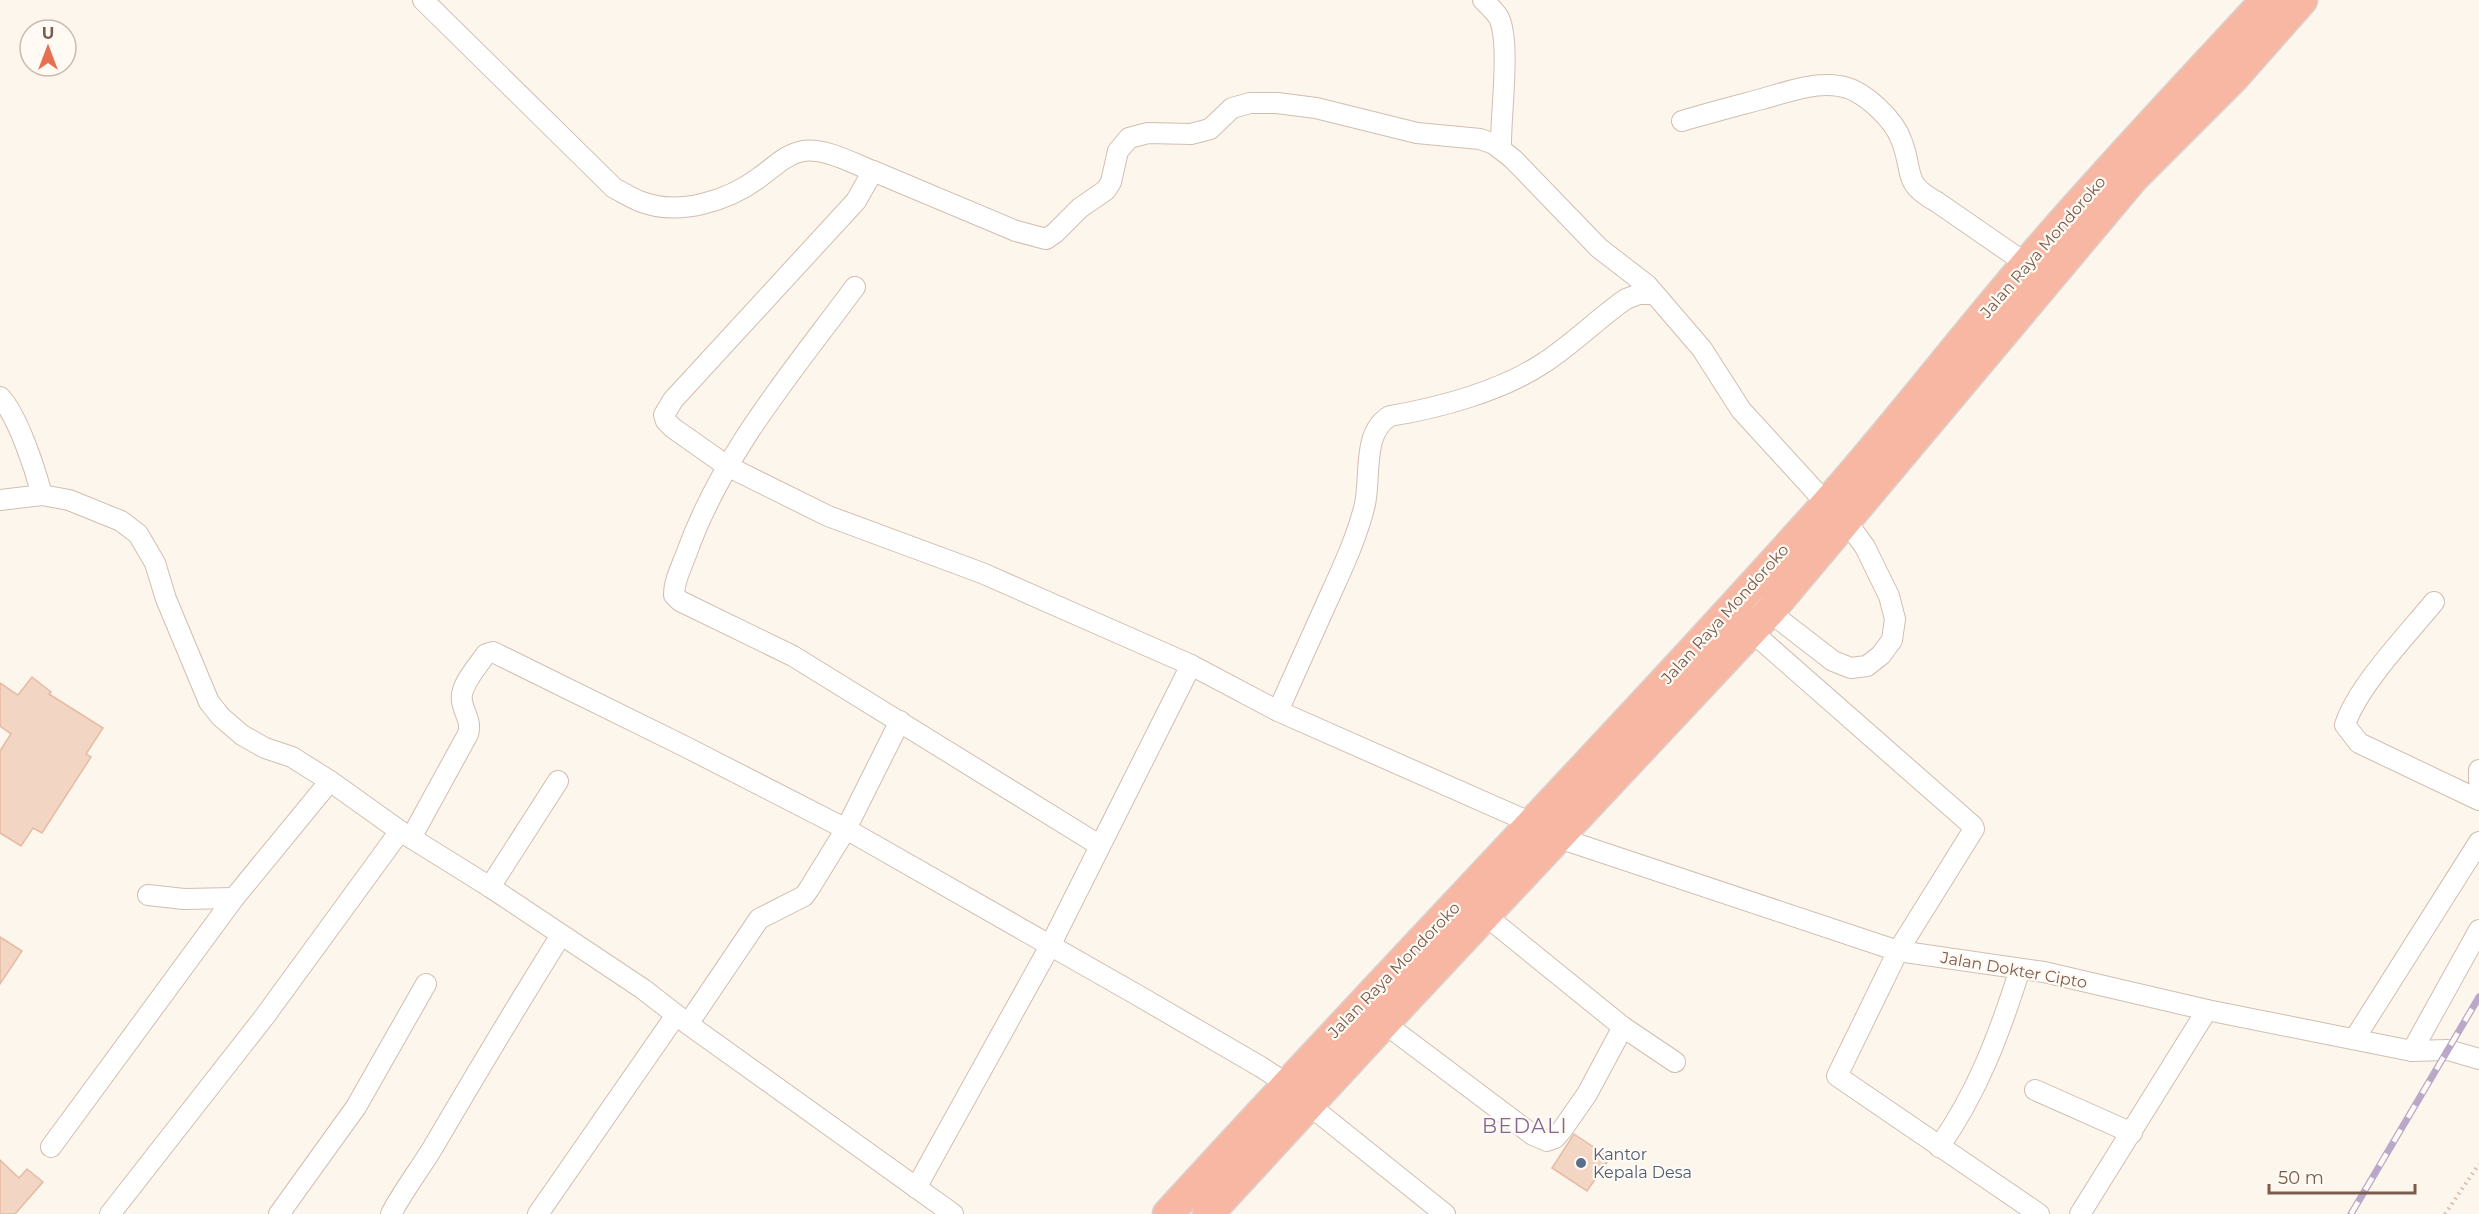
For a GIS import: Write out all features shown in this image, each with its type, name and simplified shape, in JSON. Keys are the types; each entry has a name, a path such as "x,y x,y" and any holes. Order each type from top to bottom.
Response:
{"highway":[{"name":"Jalan Raya Mondoroko","path":"1168,1214 1287,1084 1761,621 1837,513 1882,440 2037,271 2097,183 2292,4"},
{"name":"Jalan Raya Mondoroko","path":"1208,1214 1486,916 1546,831 1744,593 1837,513"}],"street":[{"path":"423,0 614,188 641,202 666,206 693,206 719,199 759,178 790,155 805,151 827,154 901,181 1016,231 1046,238 1055,233 1080,208 1106,190 1111,182 1118,151 1125,140 1148,133 1191,134 1210,129 1232,108 1250,103 1277,102 1316,108 1417,133 1479,139 1507,154 1599,248 1642,280 1702,349 1741,411 1837,513 1864,547 1889,596 1895,619 1892,640 1881,655 1867,666 1851,668 1833,661 1761,621"},
{"path":"1483,0 1499,19 1502,34 1507,154"},
{"path":"1682,120 1807,87 1842,86 1880,109 1892,124 1902,141 1914,186 1920,193 2037,271"},
{"name":"Jalan Dokter Cipto","path":"873,171 856,201 680,391 666,410 664,415 666,421 673,428 728,463 828,516 982,573 1191,665 1278,711 1546,831 1898,951 2044,972 2206,1010 2412,1051 2448,1050 2479,1059"},
{"path":"855,287 728,463 698,521 676,580 674,595 680,602 793,656 1099,845"},
{"path":"1278,711 1348,555 1365,504 1372,444 1380,422 1390,416 1458,400 1511,381 1543,364 1626,299 1639,294 1654,294"},
{"path":"0,397 7,404 22,439 37,475 42,495"},
{"path":"0,500 42,495 69,500 121,521 138,534 155,562 166,599 209,702 221,717 242,735 265,748 292,757 330,780 405,835 490,887 643,988 682,1019 953,1214"},
{"path":"1744,593 1761,621 1973,826 1973,833 1898,951 1837,1076 2038,1214"},
{"path":"2434,602 2366,686 2349,713 2345,725 2359,743 2479,800"},
{"path":"111,1214 405,835 468,734 469,721 462,695 489,651 846,829 1139,996 1287,1084"},
{"path":"916,1188 1050,946 1191,665"},
{"path":"538,1214 759,919 804,896 846,829 900,721"},
{"path":"2479,770 2479,781"},
{"path":"51,1147 234,898 330,780"},
{"path":"490,887 558,780"},
{"path":"2355,1038 2479,842"},
{"path":"148,895 184,899 234,898"},
{"path":"1486,916 1623,1027 1675,1062"},
{"path":"2412,1051 2479,930"},
{"path":"391,1214 402,1192 434,1147 470,1082 561,935"},
{"path":"1939,1147 1957,1121 1993,1049 2020,969"},
{"path":"279,1214 356,1107 426,984"},
{"path":"2080,1214 2206,1010"},
{"path":"1384,1023 1533,1135 1547,1141 1555,1138 1562,1130 1587,1094 1623,1027"},
{"path":"2035,1090 2132,1132"},
{"path":"1309,1105 1445,1214"}],"path":[{"path":"2445,1214 2479,1164"}],"building":[{"path":"32,677 51,692 49,694 103,728 86,754 91,757 42,833 33,828 21,846 0,833 0,751 11,734 0,726 0,683 18,695"},
{"path":"0,937 22,951 0,984"},
{"name":"Kantor Kepala Desa","path":"1574,1134 1610,1158 1587,1191 1552,1168"},
{"path":"0,1160 19,1178 27,1169 43,1182 15,1214 0,1214"}],"railway":[{"path":"2351,1214 2479,997"}],"place":[{"name":"Kantor Kepala Desa","path":"1581,1163"}],"district":[{"name":"BEDALI","path":"1525,1126"}]}
